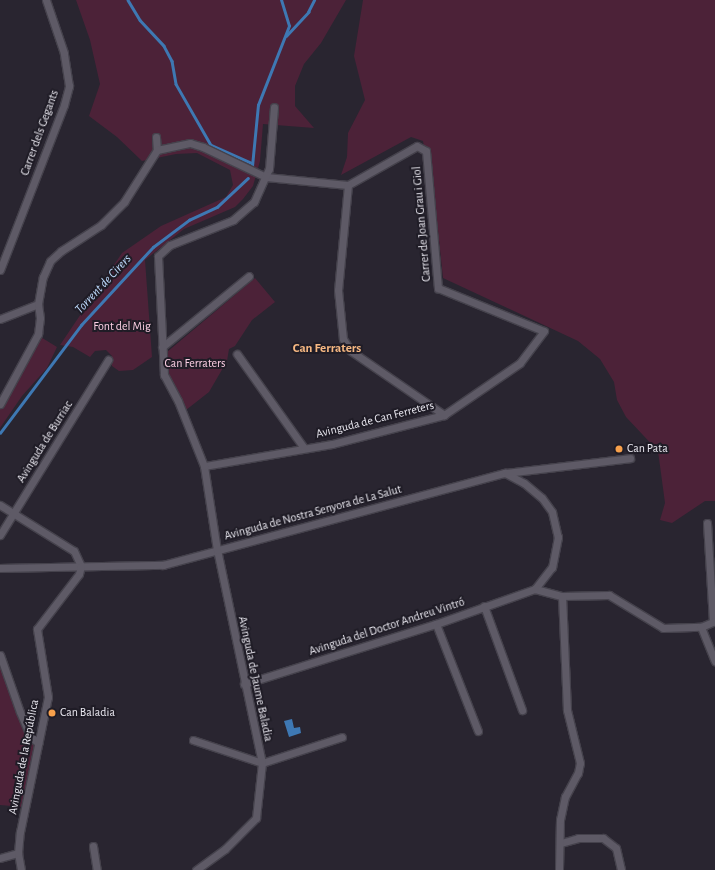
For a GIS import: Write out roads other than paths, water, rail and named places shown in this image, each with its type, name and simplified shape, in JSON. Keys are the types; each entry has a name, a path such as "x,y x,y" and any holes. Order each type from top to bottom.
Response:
{"street":[{"name":"Carrer dels Gegants","path":"0,266 64,105 68,86 64,53 46,0"},
{"path":"266,176 273,138 274,107"},
{"path":"0,404 38,334 40,318 38,304 43,277 50,261 105,220 124,202 157,150 156,137"},
{"path":"157,150 190,143 203,147 266,176 348,185 338,290 343,339 351,351 444,415"},
{"name":"Carrer de Joan Grau i Giol","path":"348,185 417,146 426,151 438,288 544,331"},
{"name":"Avinguda de Jaume Baladia","path":"196,870 224,849 256,818 262,763 244,684 217,550 204,466 178,401 164,375 158,256 170,245 233,220 244,212 254,202 266,176"},
{"path":"162,347 249,276"},
{"path":"0,319 38,304"},
{"name":"Avinguda de Can Ferreters","path":"204,466 332,444 444,415 520,363 544,331"},
{"path":"236,354 304,448"},
{"name":"Avinguda de Burriac","path":"0,535 108,360"},
{"name":"Avinguda de Nostra Senyora de La Salut","path":"0,568 163,565 505,473 630,458"},
{"path":"505,473 524,483 542,498 552,512 558,537 552,567 535,589 562,596 609,595 663,628 701,627 714,622 707,523"},
{"path":"0,505 74,551 81,566"},
{"name":"Avinguda de la República","path":"21,870 18,853 48,697 37,629 80,574 81,566"},
{"name":"Avinguda del Doctor Andreu Vintró","path":"244,684 436,624 535,589"},
{"path":"559,870 560,820 565,797 578,773 580,763 568,710 562,596"},
{"path":"484,606 522,710"},
{"path":"436,624 478,731"},
{"path":"701,627 715,661"},
{"path":"0,655 30,736 38,743"},
{"path":"192,740 262,763 342,737"},
{"path":"560,843 578,838 603,838 616,848 620,870"},
{"path":"93,846 97,870"},
{"path":"0,858 18,853"}],"water":[{"path":"292,719 294,728 300,727 301,733 289,737 284,721"}],"waterway":[{"path":"128,0 140,20 164,46 172,61 176,84 211,145 252,163"},
{"name":"Torrent de Cirers","path":"252,166 258,105 289,26 281,0"},
{"path":"286,36 308,12 314,0"},
{"name":"Torrent de Cirers","path":"0,433 81,325 153,247 189,220 217,207 248,178"}],"place":[{"name":"Can Pata","path":"619,449"},
{"name":"Can Baladia","path":"52,713"}],"district":[{"name":"Can Ferraters","path":"327,349"}],"park label":[{"name":"Font del Mig","path":"122,327"}]}
